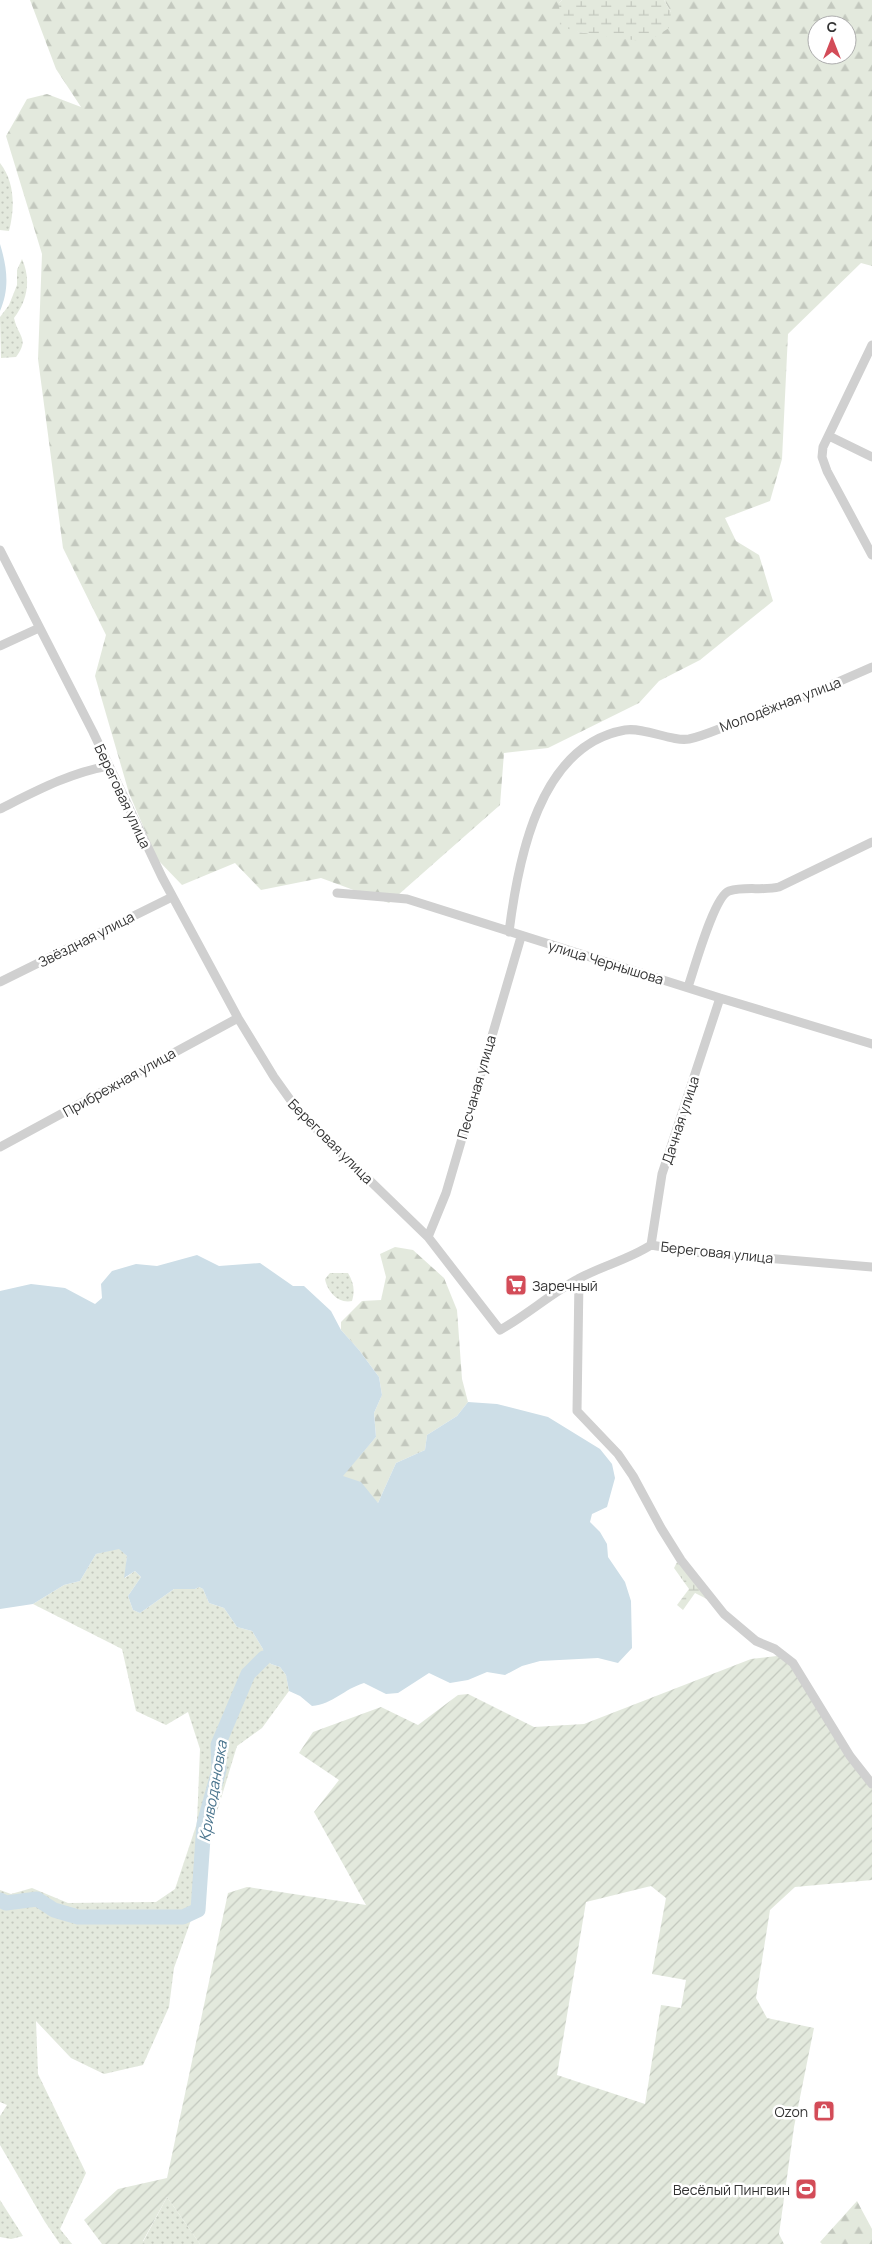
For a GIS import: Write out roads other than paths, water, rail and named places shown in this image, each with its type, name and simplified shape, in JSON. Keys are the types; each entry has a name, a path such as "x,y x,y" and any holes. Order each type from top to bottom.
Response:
{"street":[{"path":"872,344 823,452 827,471 872,555"},
{"path":"829,436 872,457"},
{"name":"Береговая улица","path":"0,550 93,732 172,897 238,1018 274,1077 299,1112 428,1237 500,1330 579,1279 640,1252 651,1245 692,1252 872,1267"},
{"path":"0,646 39,628"},
{"name":"Молодёжная улица","path":"509,932 516,880 535,818 546,793 560,771 577,752 605,735 628,730 687,739 790,704 872,667"},
{"path":"0,809 29,794 75,775 108,766"},
{"path":"688,987 716,904 728,891 743,889 767,890 779,887 872,842"},
{"name":"улица Чернышова","path":"337,893 407,899 872,1044"},
{"name":"Звёздная улица","path":"0,982 172,897"},
{"name":"Песчаная улица","path":"428,1237 446,1193 521,936"},
{"name":"Дачная улица","path":"651,1245 662,1174 720,998"},
{"name":"Прибрежная улица","path":"0,1147 238,1018"},
{"path":"579,1279 577,1411 618,1454 633,1476 681,1560 724,1614 756,1641 775,1649 793,1663 850,1756 872,1784"}],"waterway":[{"name":"Криводановка","path":"0,1900 6,1903 37,1899 54,1910 78,1917 183,1917 198,1910 204,1824 219,1770 218,1745 248,1674 264,1658"}],"place":[{"name":"Заречный","path":"516,1285"},
{"name":"Ozon","path":"824,2111"},
{"name":"Весёлый Пингвин","path":"806,2189"}]}
